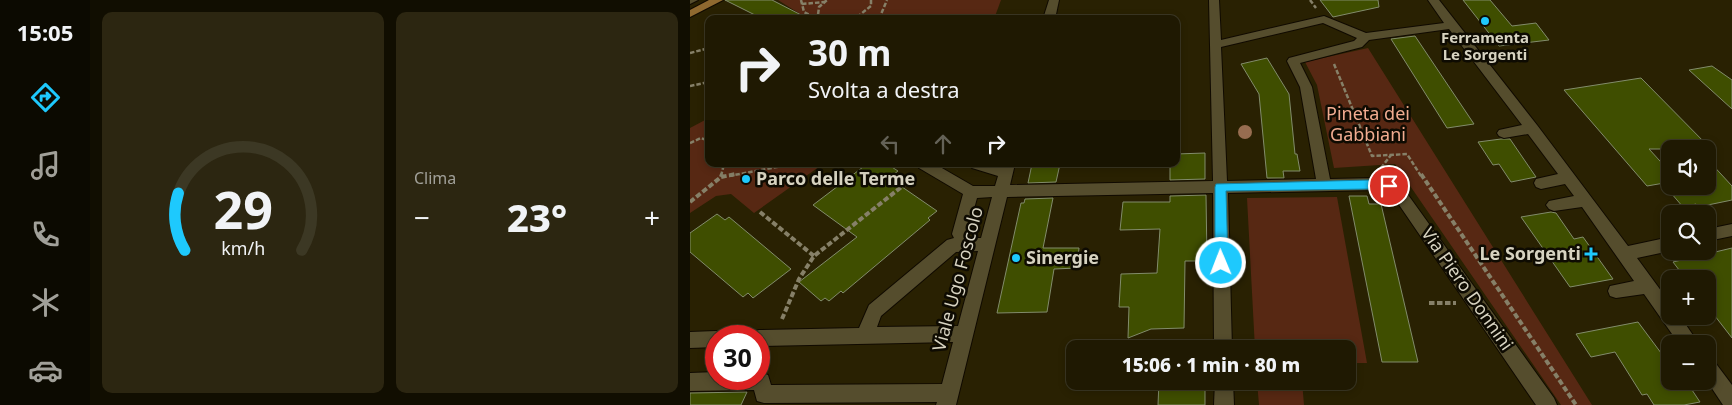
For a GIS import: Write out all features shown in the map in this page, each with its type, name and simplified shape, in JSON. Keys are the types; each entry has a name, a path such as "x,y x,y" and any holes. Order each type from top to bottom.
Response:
{"main road":[{"path":"690,14 718,0"}],"street":[{"path":"1050,15 1054,0"},
{"path":"1216,0 1211,40 1210,89 1220,187 1223,340"},
{"path":"1433,0 1532,128 1683,335"},
{"path":"1211,40 1324,18 1365,37 1453,25"},
{"path":"1324,185 1306,87 1293,61 1358,44 1365,37"},
{"path":"1504,133 1532,128"},
{"path":"929,167 971,192 960,234"},
{"name":"Viale Ugo Foscolo","path":"948,399 1007,168"},
{"path":"1541,183 1569,178"},
{"name":"Via Piero Donnini","path":"971,192 1378,184 1396,189 1448,260 1547,405"},
{"path":"1554,205 1585,201"},
{"path":"1716,234 1732,230"},
{"path":"865,335 875,311 953,245 988,244"},
{"path":"1624,254 1661,246"},
{"path":"1616,291 1648,286"},
{"path":"770,338 964,334"},
{"path":"690,340 705,339"},
{"path":"1716,379 1732,401"},
{"path":"690,382 761,381 764,394 948,399"},
{"path":"1224,390 1224,405"}],"path":[{"path":"801,0 804,12 808,15"},
{"path":"860,15 871,6 872,0"},
{"path":"881,15 887,0"},
{"path":"802,4 826,1"},
{"path":"818,15 819,7 826,1"},
{"path":"690,53 705,49"},
{"path":"1330,52 1372,156 1407,154 1576,405"},
{"path":"690,86 705,83"},
{"path":"690,143 701,138 705,140"},
{"path":"721,177 723,167"},
{"path":"690,202 721,177 777,167"},
{"path":"783,317 799,278 814,256 924,167"},
{"path":"760,212 814,256"},
{"path":"1502,303 1508,304"}],"green space":[{"path":"778,0 1001,0 995,15 802,15"},
{"name":"Pineta dei Gabbiani","path":"1368,48 1592,405 1561,405 1395,164 1334,168 1317,85 1305,62"},
{"name":"Parco delle Terme","path":"705,120 705,167 819,167 754,213 731,194 716,196 690,213 690,128"},
{"path":"1337,197 1367,363 1356,363 1356,340 1255,340 1247,198"},
{"path":"1258,390 1303,390 1304,405 1259,405"}],"building":[{"path":"725,0 772,0 801,15 755,15"},
{"path":"1320,0 1378,0 1379,7 1333,17"},
{"path":"1463,0 1490,0 1512,26 1536,23 1549,40 1499,46"},
{"path":"1415,36 1474,124 1447,128 1391,39"},
{"path":"1267,58 1289,94 1295,154 1297,154 1300,171 1283,171 1284,178 1267,178 1259,94 1241,64"},
{"path":"1712,66 1732,80 1732,109 1689,70"},
{"path":"1641,78 1702,140 1661,140 1661,149 1649,149 1661,162 1661,184 1647,186 1564,90"},
{"path":"1510,139 1536,177 1511,182 1499,164 1493,165 1478,142"},
{"path":"1205,153 1205,179 1170,180 1170,167 1180,167 1180,154"},
{"path":"863,167 892,167 898,171 890,177 892,180 937,211 928,218 930,220 843,293 841,291 829,301 825,298 821,301 799,282 857,237 813,205"},
{"path":"1031,167 1059,167 1056,182 1028,183"},
{"path":"1716,169 1732,186 1732,200 1708,205 1681,205 1673,195 1716,195"},
{"path":"1206,195 1207,261 1185,261 1184,328 1151,329 1128,338 1129,307 1119,307 1121,274 1157,273 1160,229 1120,230 1123,202 1170,202 1170,196"},
{"path":"1349,196 1367,196 1369,204 1381,204 1418,362 1382,362"},
{"path":"1053,198 1043,248 1079,248 1077,268 1054,269 1047,312 997,313 1021,203 1024,203 1025,199"},
{"path":"1551,212 1556,213 1574,239 1583,237 1613,279 1570,287 1521,217"},
{"path":"717,214 725,220 729,217 791,269 753,298 748,293 743,297 690,252 690,233"},
{"path":"1732,248 1732,338 1716,317 1716,270 1679,270 1673,262 1681,260 1716,260 1716,252"},
{"path":"1638,322 1661,353 1661,390 1692,390 1700,402 1684,405 1654,405 1647,394 1642,395 1615,352 1591,357 1576,334"},
{"path":"1159,390 1205,390 1205,405 1158,405"},
{"path":"747,392 741,405 690,405 690,393"}],"place":[{"name":"Ferramenta Le Sorgenti","path":"1485,21"},
{"name":"Parco delle Terme","path":"746,179"},
{"name":"Le Sorgenti","path":"1591,254"},
{"name":"Sinergie","path":"1016,258"}],"route":[{"path":"1221,263 1220,187 1369,184 1389,186"}]}
